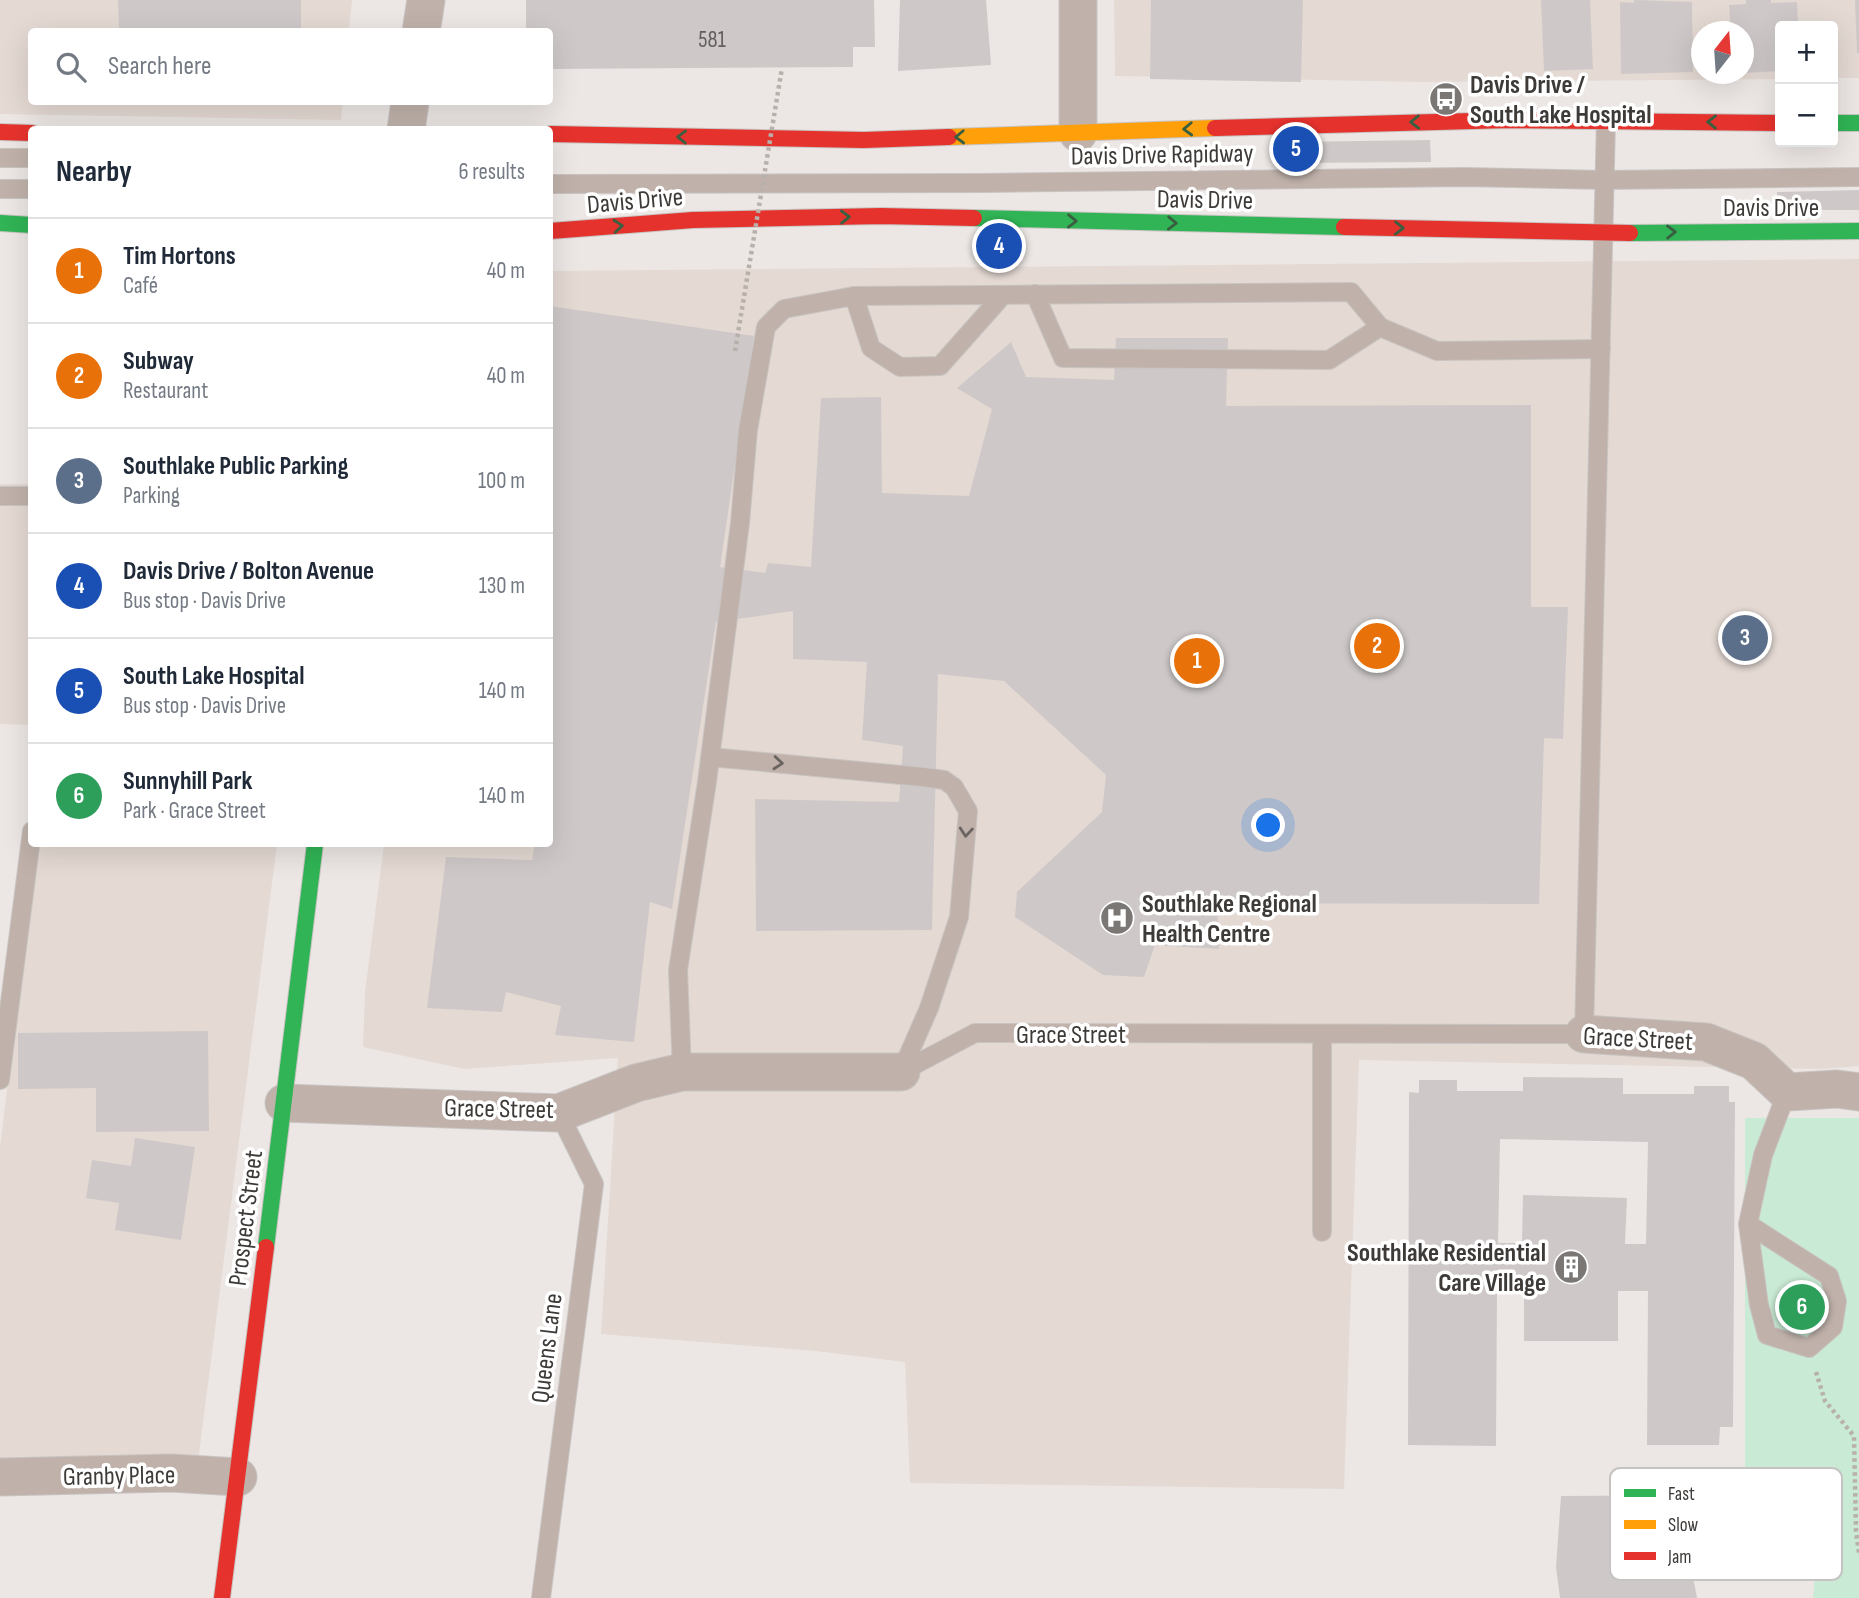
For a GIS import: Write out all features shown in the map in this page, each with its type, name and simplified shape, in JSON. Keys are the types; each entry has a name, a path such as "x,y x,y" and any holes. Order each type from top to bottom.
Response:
{"main road":[{"path":"553,134 864,140 1510,120 1775,123"},
{"path":"1838,123 1859,123"},
{"path":"0,132 28,133"},
{"name":"Davis Drive","path":"553,231 693,219 881,216 1603,233 1859,231"},
{"path":"0,223 28,225"},
{"name":"Prospect Street","path":"222,1598 315,847"}],"street":[{"path":"422,28 426,0"},
{"path":"1077,0 1078,133"},
{"path":"407,126 410,105"},
{"name":"Grace Street","path":"1584,1034 1706,1042 1754,1061 1787,1092"},
{"name":"Grace Street","path":"284,1103 559,1113 636,1083 682,1072 901,1072"},
{"path":"1787,1092 1837,1089 1859,1092"},
{"name":"Granby Place","path":"0,1477 171,1474 238,1477"}],"lane":[{"path":"1584,1034 1606,121"},
{"path":"0,158 28,158"},
{"name":"Davis Drive Rapidway","path":"553,184 984,183 1464,177 1604,180 1859,177"},
{"path":"0,189 28,189"},
{"path":"682,1072 678,971 710,757 740,523 748,430 766,327 785,309 854,296 1352,292 1380,327 1437,351 1601,349"},
{"path":"1035,294 1063,358 1329,360 1380,327"},
{"path":"854,296 871,348 900,367 940,366 1003,295"},
{"path":"0,496 28,496"},
{"path":"710,757 923,777 944,780 954,787 968,811 959,917 929,1008 901,1072"},
{"path":"0,1080 30,847"},
{"name":"Grace Street","path":"901,1072 975,1033 1584,1034"},
{"path":"1322,1034 1322,1232"},
{"path":"1748,1224 1829,1276 1837,1301 1833,1327 1809,1348 1767,1335 1759,1304 1748,1224 1763,1155 1787,1092"},
{"name":"Queens Lane","path":"541,1598 594,1184 559,1113"}],"path":[{"path":"735,351 782,68"},
{"path":"1809,1348 1825,1401 1854,1436 1859,1553"}],"shaded area":[{"path":"0,0 352,0 349,28 28,28 28,105 343,105 341,120 0,114"},
{"path":"1114,0 1859,0 1859,78 1838,78 1838,21 1775,21 1775,79 1754,79 1754,21 1691,21 1691,80 1420,82 1115,76"},
{"name":"Southlake Regional Health Centre","path":"1859,259 1859,1066 1822,1069 1359,1060 1344,1489 910,1483 905,1362 816,1351 601,1334 618,1058 464,1069 363,1047 365,992 384,847 553,847 553,271"},
{"path":"0,484 28,484 28,725 0,724"},
{"path":"36,847 277,847 198,1462 0,1465 0,1148"}],"green space":[{"path":"1745,1118 1859,1118 1859,1598 1813,1598 1815,1580 1842,1580 1842,1468 1745,1468"}],"building":[{"path":"118,0 301,0 301,28 119,28"},
{"path":"526,0 874,0 875,47 853,47 853,67 553,69 553,28 526,28"},
{"path":"900,0 986,0 991,65 898,71"},
{"path":"1151,0 1303,0 1301,82 1150,79"},
{"path":"1541,0 1590,0 1593,69 1544,71"},
{"path":"1634,0 1692,2 1691,72 1621,74 1620,2 1634,3"},
{"path":"1746,0 1797,2 1798,21 1775,21 1775,71 1754,72 1754,21 1730,21 1729,5 1746,4"},
{"path":"1855,0 1859,0 1859,53 1857,53"},
{"path":"1430,140 1431,162 1289,163 1290,142"},
{"path":"1859,190 1859,210 1777,210 1777,192"},
{"name":"Southlake Regional Health Centre","path":"553,306 754,336 720,567 765,573 768,563 811,567 821,398 881,397 882,493 969,496 992,409 957,388 1011,342 1026,377 1114,380 1116,338 1228,338 1226,406 1531,405 1531,607 1568,607 1563,739 1544,738 1539,904 1217,903 1219,949 1155,945 1144,977 1103,975 1015,917 1017,892 1102,812 1106,775 1004,681 938,674 932,930 756,931 755,799 899,802 903,746 862,740 867,662 793,659 793,611 716,622 672,909 650,902 634,1042 555,1035 561,1006 506,992 502,1012 427,1008 446,857 532,860 534,847 553,847"},
{"path":"208,1031 209,1131 96,1132 96,1088 18,1089 18,1033"},
{"name":"Southlake Residential Care Village","path":"1523,1077 1623,1078 1623,1094 1694,1094 1694,1086 1729,1086 1729,1102 1735,1102 1733,1427 1720,1427 1719,1445 1647,1445 1648,1291 1618,1291 1618,1341 1524,1341 1524,1293 1497,1293 1496,1446 1408,1445 1409,1092 1419,1093 1419,1080 1457,1080 1457,1091 1523,1091","holes":["1500,1139 1648,1142 1646,1244 1625,1244 1627,1198 1523,1195 1522,1243 1498,1243"]},
{"path":"135,1138 195,1147 181,1240 115,1230 119,1203 86,1198 92,1160 131,1166"},
{"path":"1561,1496 1610,1496 1610,1580 1694,1580 1697,1598 1560,1598 1556,1567"}],"traffic: fast":[{"path":"1838,123 1859,123"},
{"path":"974,218 1344,227"},
{"path":"0,223 28,225"},
{"path":"1630,233 1859,231"},
{"path":"266,1247 315,847"}],"traffic: slow":[{"path":"949,137 1215,128"}],"traffic: jam":[{"path":"1215,128 1510,120 1775,123"},
{"path":"0,132 28,133"},
{"path":"553,134 864,140 949,137"},
{"path":"553,231 693,220 881,216 974,218"},
{"path":"1344,227 1630,233"},
{"path":"222,1598 266,1247"}],"place":[{"name":"Davis Drive / South Lake Hospital","path":"1446,99"},
{"name":"South Lake Hospital","path":"1296,149"},
{"name":"Davis Drive / Bolton Avenue","path":"999,246"},
{"name":"Southlake Public Parking","path":"1745,638"},
{"name":"Subway","path":"1377,646"},
{"name":"Tim Hortons","path":"1197,661"},
{"name":"Southlake Regional Health Centre","path":"1117,918"},
{"name":"Southlake Residential Care Village","path":"1571,1267"},
{"name":"Sunnyhill Park","path":"1802,1307"}]}
